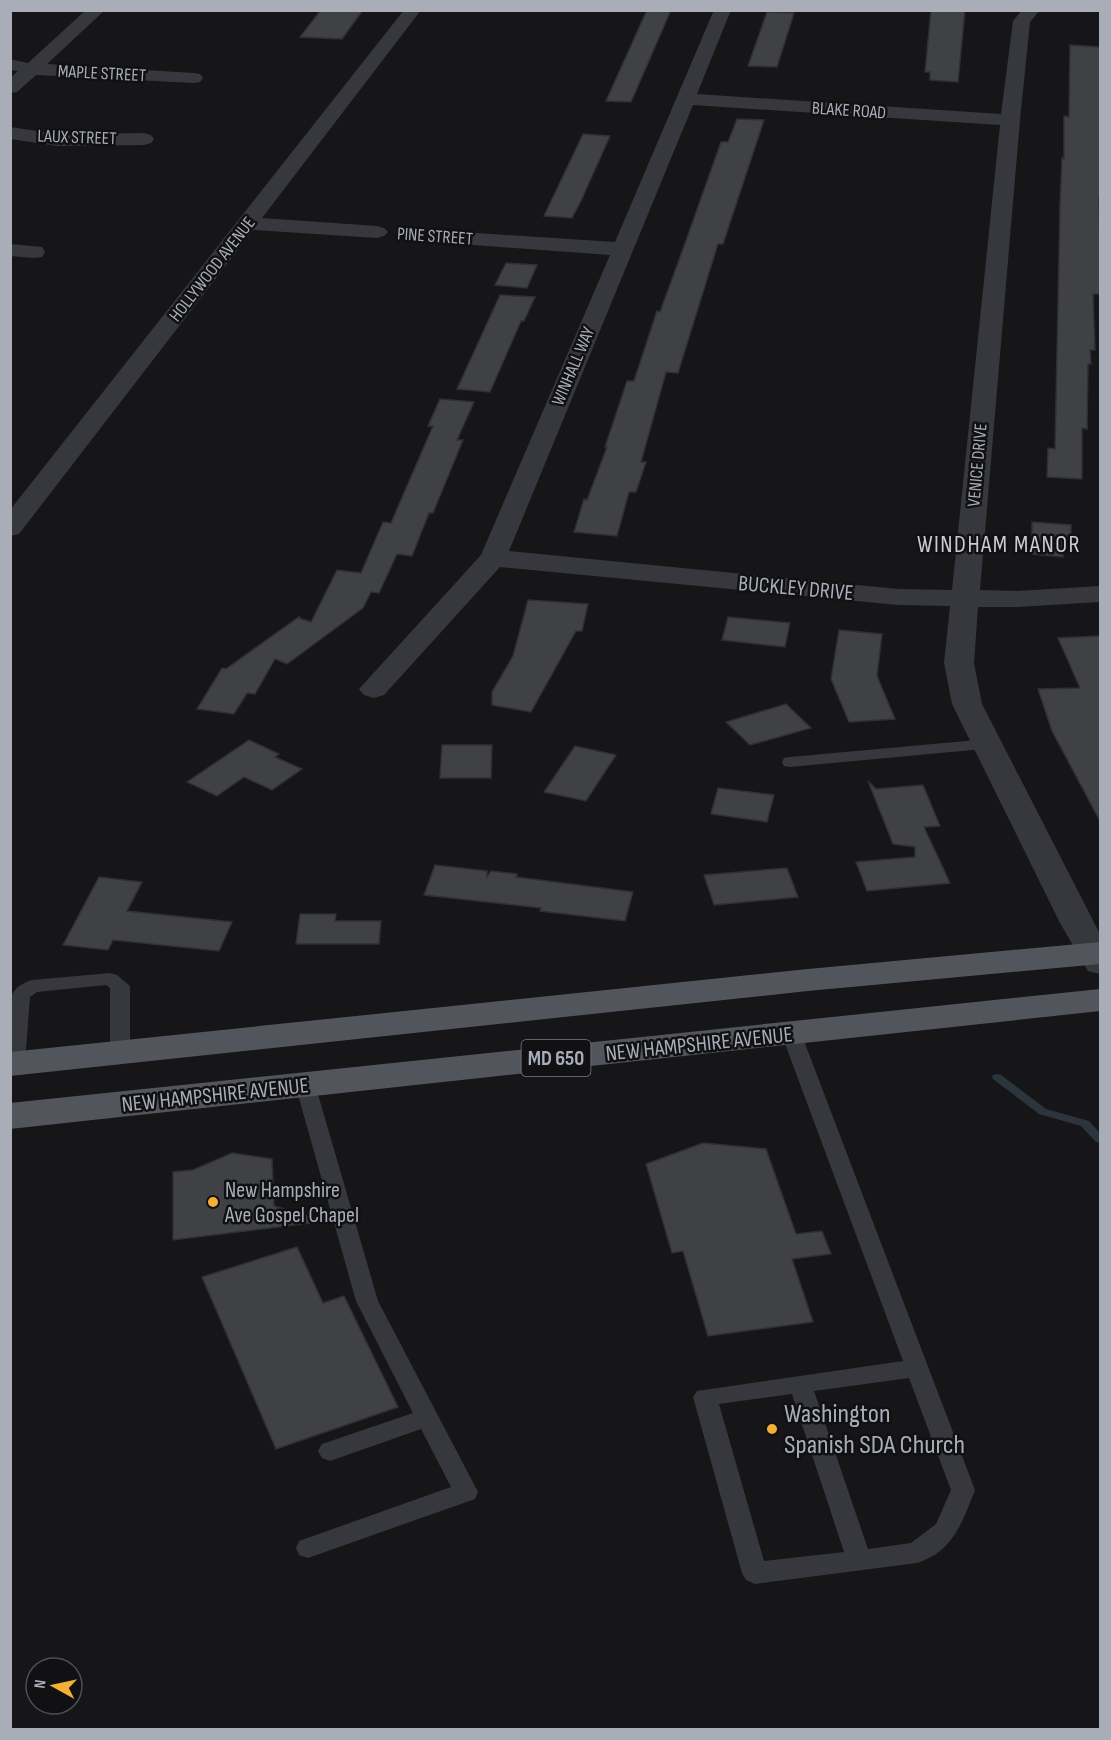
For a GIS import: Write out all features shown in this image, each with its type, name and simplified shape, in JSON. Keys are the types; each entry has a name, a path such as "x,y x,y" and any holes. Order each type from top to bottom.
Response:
{"main road":[{"name":"MD 650","path":"13,1064 831,978 1099,957"},
{"name":"NEW HAMPSHIRE AVENUE","path":"10,1116 1101,1000"}],"street":[{"path":"10,88 97,10"},
{"name":"HOLLYWOOD AVENUE","path":"10,528 413,10"},
{"name":"WINHALL WAY","path":"374,689 492,558 723,10"},
{"name":"VENICE DRIVE","path":"1032,10 1022,21 1010,120 959,663 967,704 1077,923 1099,957"},
{"name":"MAPLE STREET","path":"10,64 31,69 194,78"},
{"name":"BLAKE ROAD","path":"687,99 1010,120"},
{"name":"LAUX STREET","path":"10,133 57,140 144,139"},
{"name":"PINE STREET","path":"248,223 377,232"},
{"name":"PINE STREET","path":"447,237 621,249"},
{"path":"10,250 34,252"},
{"name":"BUCKLEY DRIVE","path":"492,558 898,597 964,599 1101,594"}],"lane":[{"path":"790,762 988,744"},
{"path":"13,1064 21,995 32,986 110,979 120,986 120,1052"},
{"path":"791,1033 963,1490 946,1531 917,1553 755,1573 705,1397 917,1368"},
{"path":"305,1084 368,1301 466,1492 308,1548"},
{"path":"800,1384 859,1560"},
{"path":"330,1451 428,1417"}],"path":[{"name":"PINE STREET","path":"377,232 447,237"}],"building":[{"path":"321,10 363,10 342,39 300,37"},
{"path":"647,10 671,10 631,102 606,101"},
{"path":"931,10 965,10 958,82 930,80 930,72 925,72"},
{"path":"767,12 794,13 777,67 748,66"},
{"path":"1070,45 1100,47 1101,67 1101,198 1099,198 1101,294 1093,294 1095,350 1090,350 1091,364 1088,364 1087,429 1082,428 1082,479 1047,477 1048,448 1055,449 1060,205 1062,158 1064,159 1064,116 1069,117"},
{"path":"737,119 764,120 723,244 718,244 678,373 666,372 641,462 646,462 636,492 629,492 617,536 574,532 584,499 587,500 607,447 605,447 627,381 634,381 657,311 660,312 721,142 728,142"},
{"path":"583,134 610,136 572,218 544,216"},
{"path":"506,263 537,265 527,288 495,285"},
{"path":"500,295 535,297 524,321 521,321 490,392 457,389"},
{"path":"440,399 474,402 457,440 463,440 433,513 429,513 412,556 397,554 379,593 371,592 363,608 287,664 275,659 255,694 247,693 234,714 197,709 222,668 226,669 300,616 299,618 311,622 337,570 361,573 383,522 391,523 433,426 428,426"},
{"path":"1032,522 1071,525 1071,551 1063,551 1063,557 1032,554"},
{"path":"528,600 588,604 582,631 576,631 531,712 492,705 492,692 513,656"},
{"path":"728,617 790,623 785,647 722,640"},
{"path":"839,630 882,634 877,676 895,719 849,722 831,679"},
{"path":"1101,636 1101,823 1052,731 1038,689 1080,688 1058,638"},
{"path":"786,704 811,728 750,745 726,722"},
{"path":"249,740 279,754 275,757 302,769 272,790 244,777 217,796 187,782"},
{"path":"442,745 492,745 491,778 440,778"},
{"path":"575,746 616,755 586,801 544,792"},
{"path":"868,781 876,789 923,785 940,826 924,827 950,883 867,891 856,862 915,857 915,847 893,844"},
{"path":"718,788 774,795 767,822 711,814"},
{"path":"435,865 487,871 487,877 491,871 517,874 516,877 633,892 625,921 540,911 541,908 424,895"},
{"path":"787,868 798,897 714,905 704,875"},
{"path":"99,877 142,882 127,911 232,922 219,951 113,940 108,950 63,945"},
{"path":"300,914 336,914 335,921 381,921 379,944 296,944"},
{"path":"703,1143 766,1149 796,1234 822,1231 831,1254 792,1259 813,1322 708,1336 683,1251 672,1253 646,1164"},
{"path":"232,1153 272,1159 274,1206 327,1221 173,1240 173,1172 193,1170"},
{"path":"297,1247 323,1303 344,1296 398,1407 276,1449 202,1277"}],"waterway":[{"path":"997,1077 1043,1112 1085,1123 1100,1139"}],"place":[{"name":"New Hampshire Ave Gospel Chapel","path":"213,1202"},
{"name":"Washington Spanish SDA Church","path":"772,1429"}],"district":[{"name":"WINDHAM MANOR","path":"999,544"}]}
